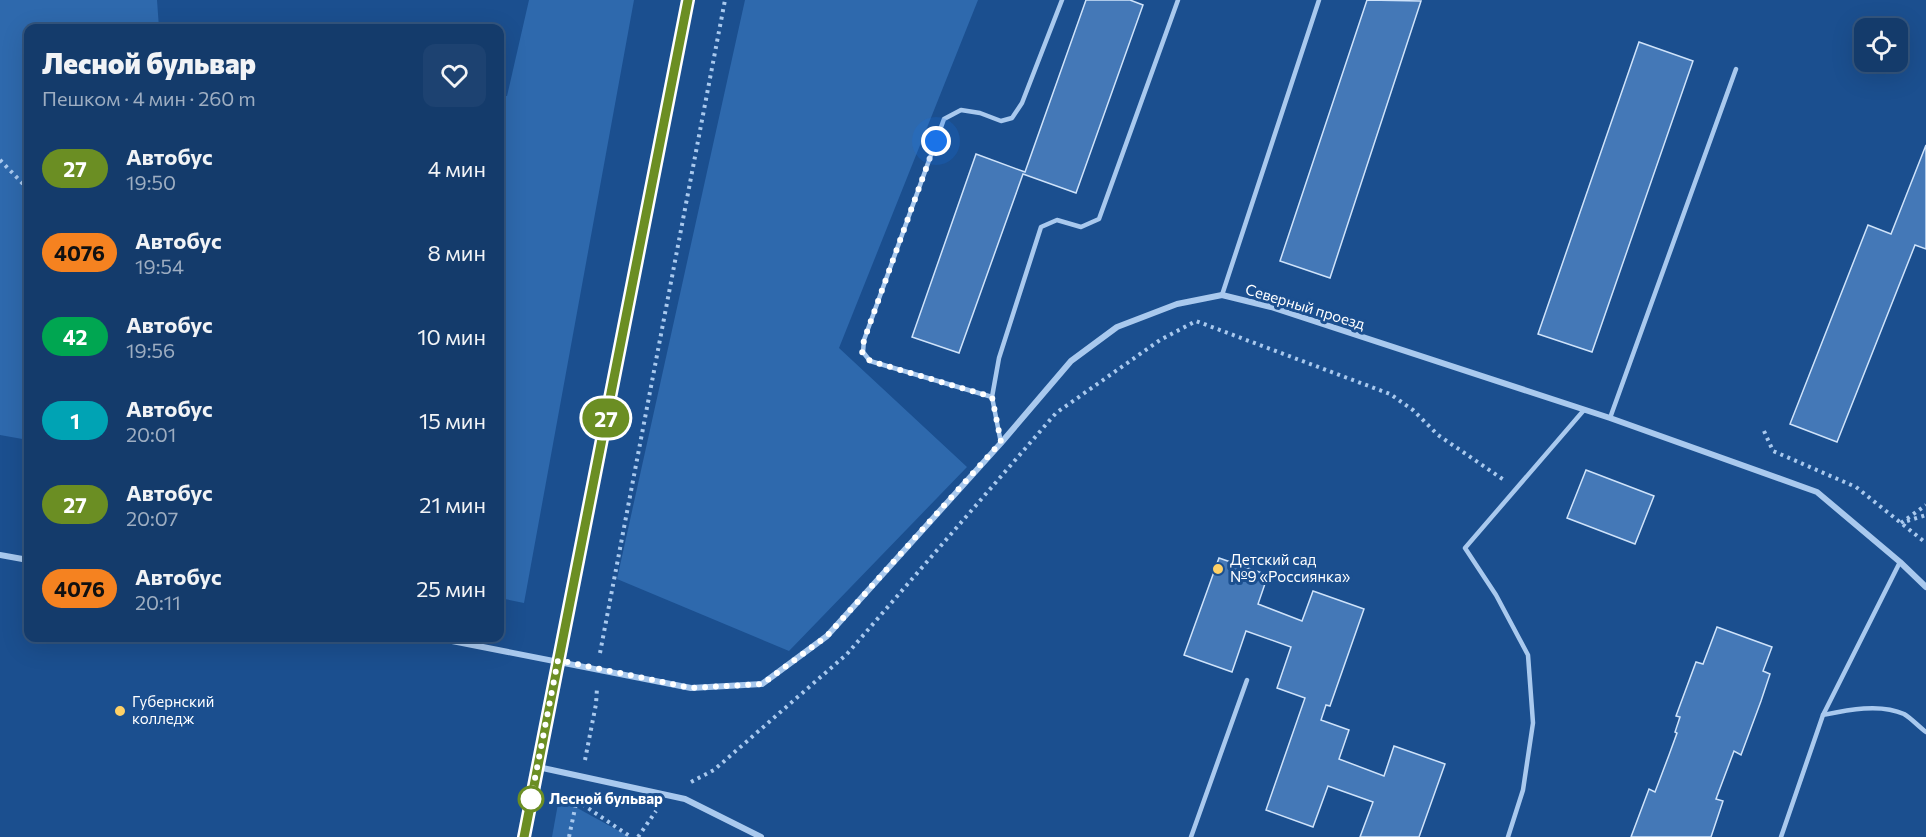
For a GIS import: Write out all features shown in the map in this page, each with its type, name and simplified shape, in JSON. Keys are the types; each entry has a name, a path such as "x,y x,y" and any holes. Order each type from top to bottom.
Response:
{"street":[{"path":"524,837 688,0"},
{"name":"Северный проезд","path":"459,642 691,688 762,684 827,636 1071,362 1117,327 1177,304 1222,295 1271,307 1610,418 1817,492 1926,587"},
{"path":"0,555 24,559"},
{"path":"537,767 685,799 761,837"}],"lane":[{"path":"992,397 870,361 862,352 864,340 944,119 961,110 980,113 1001,121 1012,118 1022,103 1062,0"},
{"path":"1001,442 992,397 999,358 1041,227 1057,220 1082,227 1099,219 1178,0"},
{"path":"1222,295 1319,0"},
{"path":"1610,418 1736,69"},
{"path":"1508,837 1523,790 1533,723 1528,655 1496,595 1465,548 1584,410"},
{"path":"1781,837 1823,715 1900,562"},
{"path":"1191,837 1247,680"},
{"path":"1823,715 1857,708 1876,708 1904,714 1926,732"}],"path":[{"path":"583,768 596,705 597,668 725,0"},
{"path":"0,160 24,185"},
{"path":"638,837 667,795 714,770 847,654 1056,412 1160,340 1196,321 1390,394 1413,410 1438,435 1517,488"},
{"path":"1764,431 1773,451 1856,487 1926,543"},
{"path":"1901,523 1926,505"},
{"path":"1901,523 1926,515"},
{"path":"569,837 579,790"},
{"path":"576,800 631,837"}],"shaded area":[{"path":"0,0 157,0 159,24 24,24 24,439 0,435"},
{"path":"529,0 634,0 524,603 504,599 504,96 507,96"},
{"path":"745,0 978,0 839,348 967,467 789,651 617,579"},
{"path":"559,798 630,837 552,837"}],"building":[{"path":"1086,0 1130,0 1143,5 1076,193 1023,174 959,353 912,337 976,154 1025,172"},
{"path":"1367,0 1421,1 1330,278 1280,261"},
{"path":"1639,42 1693,61 1592,352 1538,334"},
{"path":"1926,145 1926,249 1915,245 1837,442 1790,424 1868,225 1891,234"},
{"path":"1586,470 1654,496 1635,544 1567,518"},
{"path":"1219,558 1268,575 1258,604 1302,621 1313,591 1364,609 1330,706 1326,705 1321,720 1349,730 1339,759 1384,776 1394,746 1445,764 1419,837 1360,837 1373,802 1328,786 1313,827 1266,810 1305,698 1277,688 1291,647 1246,631 1232,672 1184,655"},
{"path":"1717,627 1772,647 1763,671 1770,674 1761,701 1741,755 1734,751 1716,799 1723,801 1711,837 1631,837 1649,789 1655,792 1669,755 1680,717 1676,716 1696,662 1703,664"}],"bus line":[{"name":"27","path":"524,837 688,0"}],"place":[{"name":"Детcкий сад №9 «Россиянка»","path":"1218,569"},
{"name":"Губернский колледж","path":"120,711"},
{"name":"Лесной бульвар","path":"531,799"}],"route":[{"path":"531,799 558,660 691,688 762,684 827,636 1001,442 992,397 870,361 862,352 864,340 936,141"}]}
